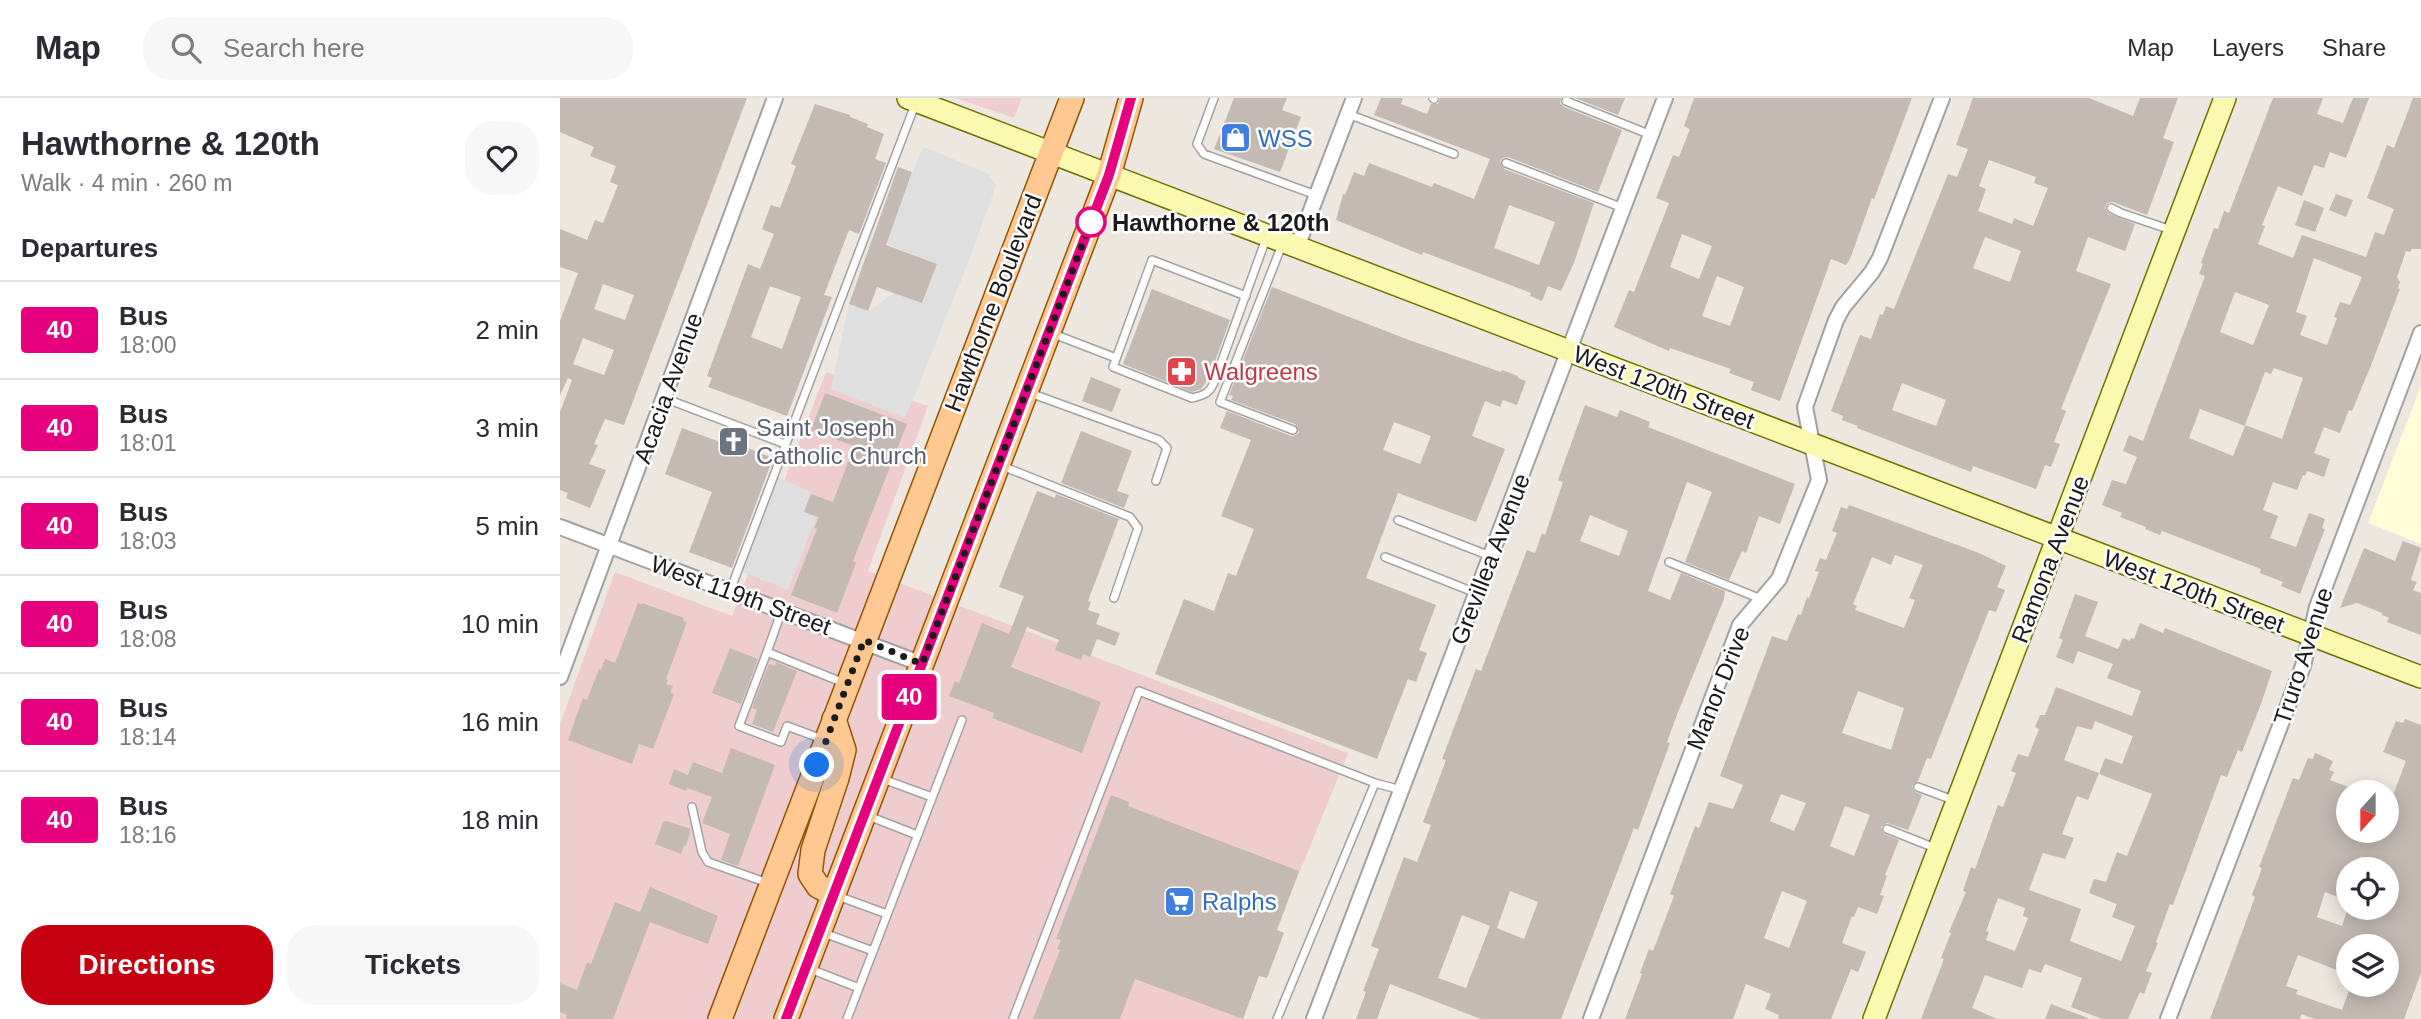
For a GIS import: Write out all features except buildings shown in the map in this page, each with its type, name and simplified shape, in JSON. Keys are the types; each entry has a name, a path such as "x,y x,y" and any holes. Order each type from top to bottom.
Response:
{"main road":[{"name":"Hawthorne Boulevard","path":"720,1019 1072,98"},
{"path":"786,1019 1109,175 1130,98"},
{"name":"Ramona Avenue","path":"1874,1019 2225,98"},
{"name":"West 120th Street","path":"912,100 2421,677"},
{"path":"833,894 818,886 810,874 813,850 838,779 844,750 834,719"}],"street":[{"name":"Acacia Avenue","path":"560,677 775,98"},
{"path":"1283,242 1317,195 1354,98"},
{"name":"Grevillea Avenue","path":"1314,1019 1665,98"},
{"name":"Manor Drive","path":"1591,1019 1740,625 1779,579 1819,480 1805,407 1836,320 1880,258 1942,98"},
{"name":"Truro Avenue","path":"2168,1019 2303,666 2317,607 2421,333"},
{"name":"West 119th Street","path":"560,527 922,664"}],"lane":[{"path":"1214,98 1197,144 1205,153 1317,195"},
{"path":"730,591 912,100"},
{"path":"1566,100 1651,135"},
{"path":"1348,114 1454,154"},
{"path":"1506,163 1623,208"},
{"path":"2111,208 2121,214 2174,231"},
{"path":"1246,296 1153,260 1113,367 1192,398 1205,395 1212,388 1246,296 1283,242"},
{"path":"1283,242 1220,402 1293,430"},
{"path":"1049,332 1116,358"},
{"path":"1026,392 1159,440 1167,448 1156,481"},
{"path":"664,397 785,444"},
{"path":"998,465 1130,517 1138,528 1114,598"},
{"path":"1398,520 1491,556"},
{"path":"1385,557 1476,593"},
{"path":"1669,562 1762,600"},
{"path":"782,610 739,726 781,743 787,726 826,741"},
{"path":"766,652 848,684"},
{"path":"1013,1019 1139,691 1375,783 1401,790"},
{"path":"847,1019 962,720"},
{"path":"878,777 932,797"},
{"path":"1278,1019 1375,783"},
{"path":"1917,787 1957,802"},
{"path":"692,807 702,852 708,862 730,872 772,884"},
{"path":"864,815 917,835"},
{"path":"1887,829 1939,850"},
{"path":"833,894 887,914"},
{"path":"820,931 873,951"},
{"path":"806,967 859,988"}],"shaded area":[{"path":"956,98 1022,98 1014,118"},
{"path":"924,147 987,173 996,186 963,276 905,418 831,389 849,304 868,311 894,293 923,303 937,264 886,244"},
{"path":"826,372 928,406 868,571 1348,753 1240,1019 560,1019 560,724 615,572 732,616"},
{"path":"2421,386 2421,544 2368,523"},
{"path":"778,478 812,492 804,512 816,518 788,590 742,572"}],"bus line":[{"name":"40","path":"786,1019 1109,175 1131,98"}],"place":[{"name":"WSS","path":"1235,138"},
{"name":"Hawthorne & 120th","path":"1091,222"},
{"name":"Walgreens","path":"1181,371"},
{"name":"Saint Joseph Catholic Church","path":"733,441"},
{"name":"Ralphs","path":"1179,901"}],"route":[{"path":"817,765 864,640 922,664 1092,219 1091,222"}]}
